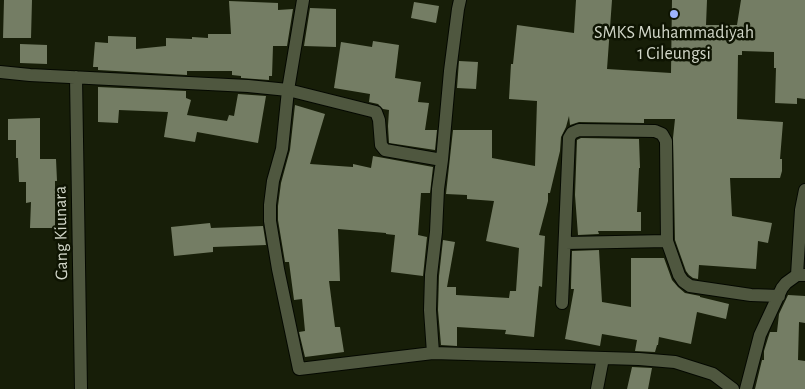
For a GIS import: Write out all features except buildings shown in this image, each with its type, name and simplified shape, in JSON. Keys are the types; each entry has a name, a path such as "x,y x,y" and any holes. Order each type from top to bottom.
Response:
{"street":[{"path":"303,0 288,90 282,148 273,181 270,205 270,221 278,269 299,369 433,353 639,359 675,362 713,374 732,389"},
{"path":"433,353 430,310 431,275 450,71 460,0"},
{"path":"0,72 30,76 248,86 288,90 376,112 379,120 381,144 385,150 442,160"},
{"name":"Gang Kiunara","path":"76,77 81,389"},
{"path":"562,303 569,138 572,133 578,130 655,131 662,134 666,141 666,241 683,281 690,286 751,295 778,296"},
{"path":"746,389 760,335 778,296 786,283 801,275 801,210 805,190"},
{"path":"565,243 666,241"},
{"path":"597,389 603,358"}],"place":[{"name":"SMKS Muhammadiyah 1 Cileungsi","path":"674,14"}]}
